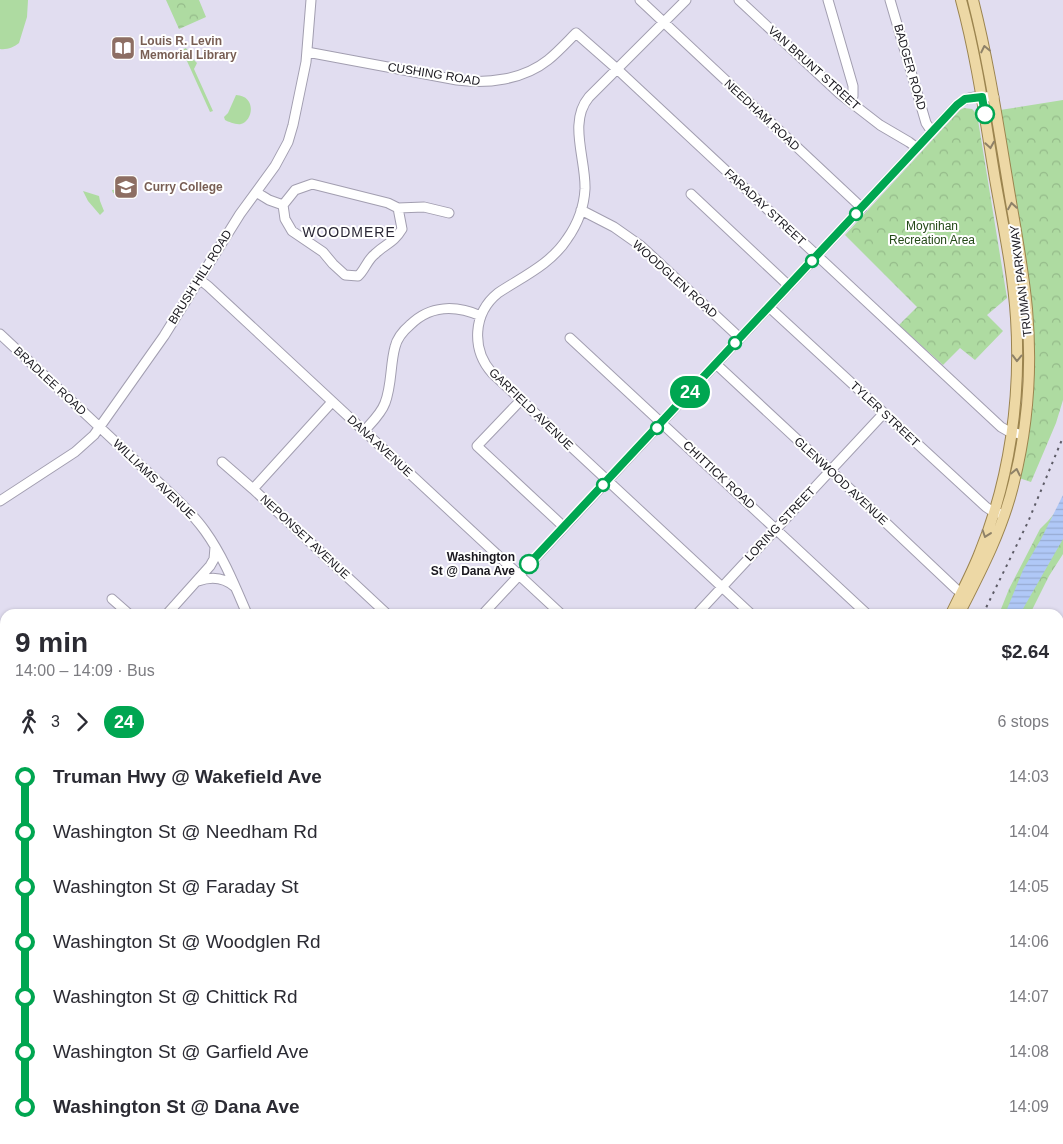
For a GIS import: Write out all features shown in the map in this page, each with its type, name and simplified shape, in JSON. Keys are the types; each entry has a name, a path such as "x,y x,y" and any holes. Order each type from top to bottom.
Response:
{"main road":[{"name":"TRUMAN PARKWAY","path":"960,609 994,512 1005,468 1012,432 1017,374 1015,308 1009,263 982,97 971,39 961,0"},
{"name":"TRUMAN PARKWAY","path":"954,609 993,546 1014,482 1023,435 1029,344 1022,266 994,97 984,43 973,0"}],"street":[{"name":"BRUSH HILL ROAD","path":"0,501 88,441 167,331 240,214 278,160 290,136 307,52 311,0"},
{"name":"NEEDHAM ROAD","path":"640,0 862,208"},
{"name":"GARFIELD AVENUE","path":"686,0 586,100 582,107 578,124 585,184 584,195 581,210 572,231 564,243 544,263 494,296 481,316 477,335 483,360 492,372 746,609"},
{"name":"VAN BRUNT STREET","path":"739,0 836,91 880,124 917,148"},
{"path":"828,0 853,86 851,102"},
{"name":"BADGER ROAD","path":"890,0 926,123 932,132"},
{"name":"CUSHING ROAD","path":"307,52 457,80 486,82 512,77 539,66 553,56 576,33"},
{"name":"FARADAY STREET","path":"576,33 1001,427 1023,435"},
{"path":"488,609 962,100 970,97 994,97"},
{"path":"398,208 402,229 396,238 375,254 358,276 345,275 321,249 292,231 284,218 283,205 295,190 312,184 388,203 398,208 424,208 449,213"},
{"path":"256,192 269,200 283,205"},
{"path":"691,194 789,286"},
{"name":"WOODGLEN ROAD","path":"581,210 614,227 641,246 740,338"},
{"name":"DANA AVENUE","path":"199,279 556,609"},
{"name":"TYLER STREET","path":"769,307 986,507 1004,516"},
{"path":"364,431 378,415 385,402 395,347 398,338 407,327 423,314 443,308 458,309 481,316"},
{"name":"BRADLEE ROAD","path":"0,334 99,427"},
{"name":"CHITTICK ROAD","path":"570,338 863,609"},
{"name":"GLENWOOD AVENUE","path":"716,364 964,595"},
{"path":"520,400 477,446 564,527"},
{"path":"253,489 332,402"},
{"name":"LORING STREET","path":"702,609 884,413"},
{"name":"WILLIAMS AVENUE","path":"99,427 177,499 202,527 214,545 245,609"},
{"name":"NEPONSET AVENUE","path":"222,462 382,609"},
{"path":"172,609 212,563 215,556 214,545"},
{"path":"196,582 207,578 216,578 227,581 236,589"},
{"path":"112,599 123,609"}],"green space":[{"path":"0,0 28,0 27,17 19,43 5,49 0,49"},
{"path":"166,0 199,0 206,17 179,29"},
{"path":"186,48 197,63 194,69 213,111 210,112 182,50"},
{"path":"236,95 243,96 250,104 251,109 248,118 241,124 228,122 224,117 228,113"},
{"path":"1063,100 1063,400 1056,423 1031,482 1019,478 1032,390 1000,110"},
{"name":"Moynihan Recreation Area","path":"964,108 972,109 977,114 1007,298 987,315 1003,331 975,360 960,348 943,365 899,325 917,307 845,235 960,110"},
{"path":"133,186 137,195 133,199 113,193 112,190 119,189 124,192"},
{"path":"83,191 99,196 104,211 100,215 88,201"},
{"path":"1063,503 1063,554 1049,576 1032,609 1001,609 1009,589 1040,529"}],"water":[{"path":"1063,495 1063,539 1023,609 1007,609 1023,570"}],"railway":[{"path":"985,609 1028,522 1063,437"}],"bus line":[{"name":"24","path":"529,564 962,100 970,97 982,97 985,114"}],"place":[{"name":"Louis R. Levin Memorial Library","path":"123,48"},
{"name":"Curry College","path":"126,187"},
{"name":"Washington St @ Dana Ave","path":"529,564"}],"district":[{"name":"WOODMERE","path":"349,232"}]}
